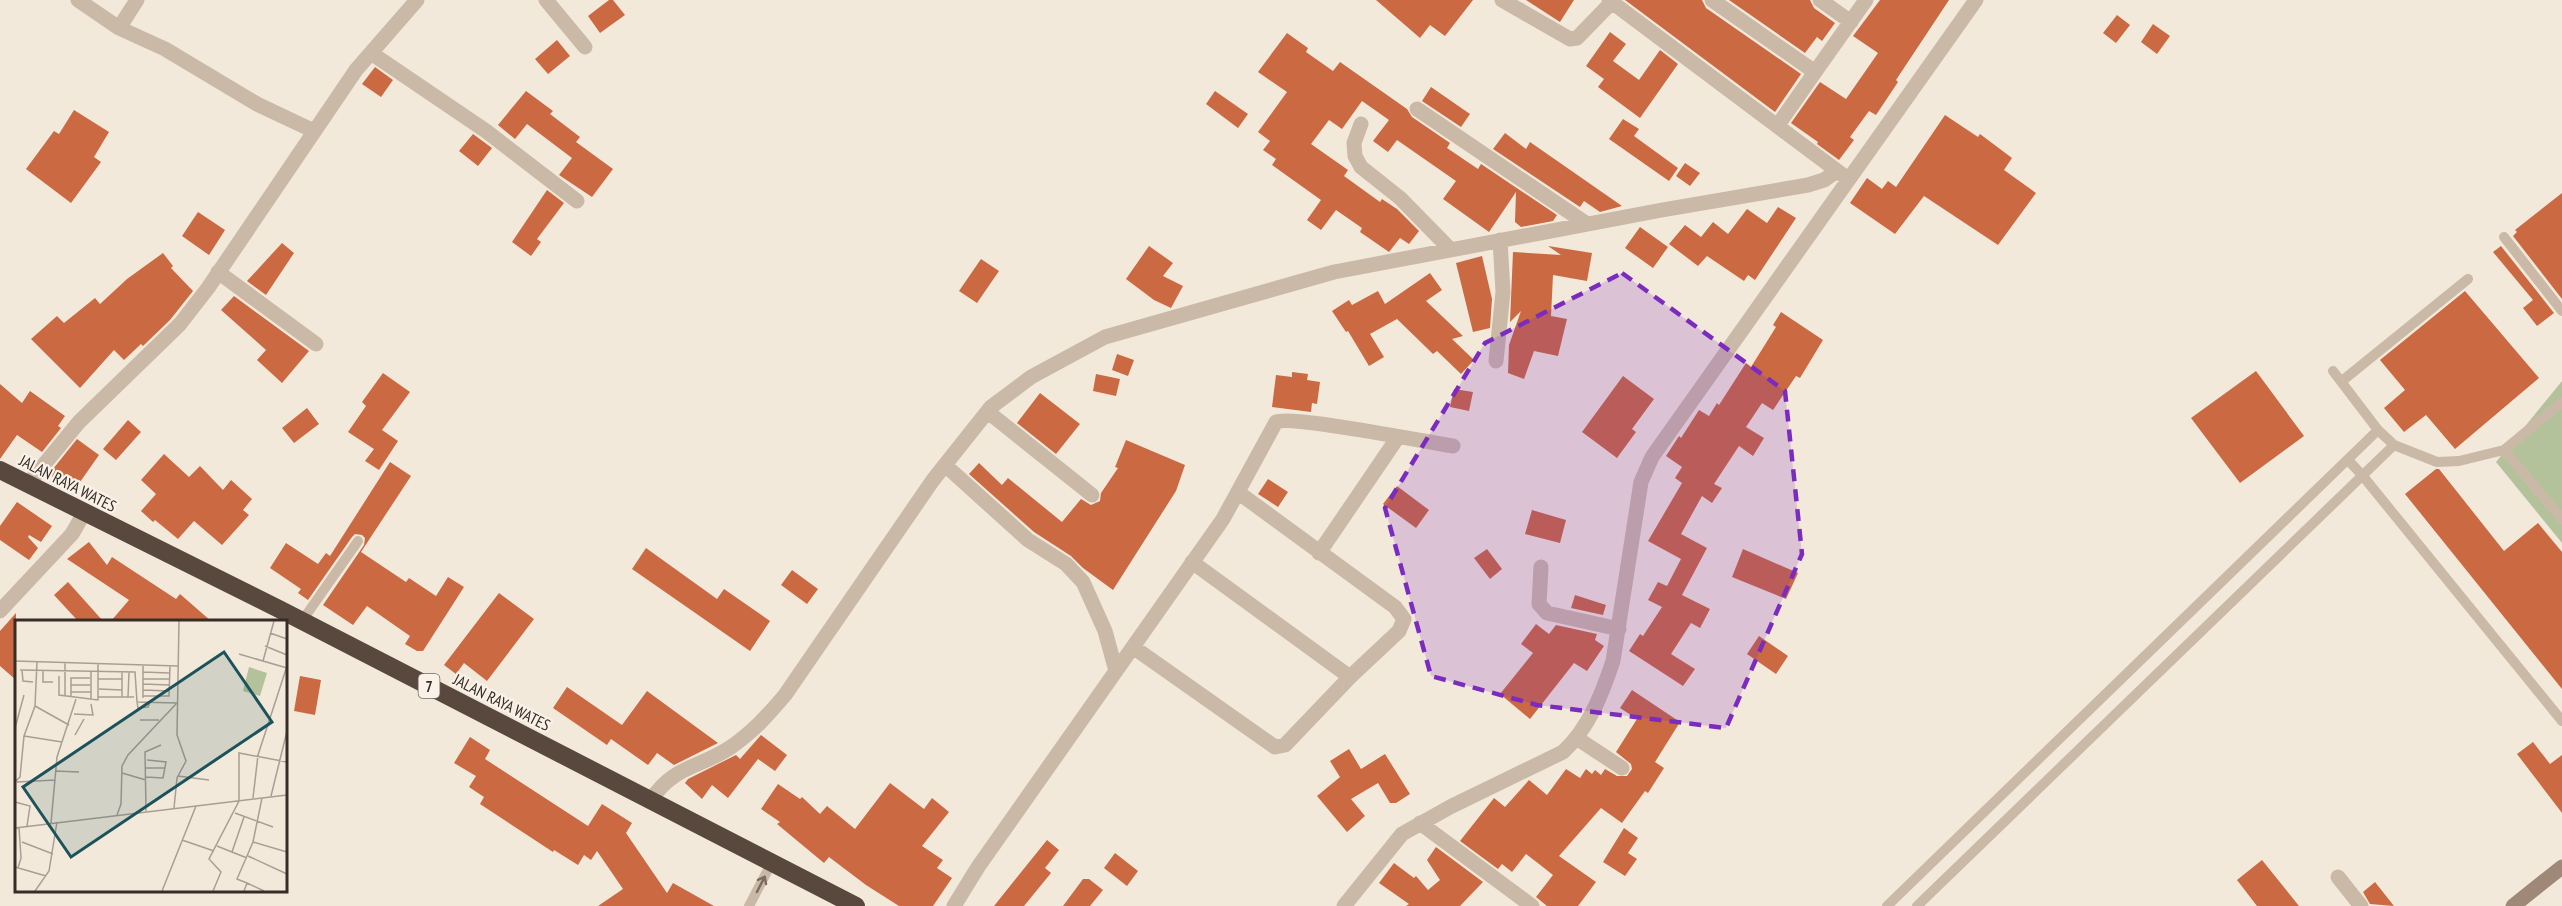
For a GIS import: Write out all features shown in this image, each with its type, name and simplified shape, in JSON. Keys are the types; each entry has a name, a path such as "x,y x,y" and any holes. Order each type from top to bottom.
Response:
{"highway":[{"name":"JALAN RAYA WATES","path":"0,470 302,621 772,862 849,904"}],"street":[{"path":"78,0 119,28 165,49 257,104 314,131"},
{"path":"119,28 137,0"},
{"path":"28,484 79,422 180,324 356,70 417,0"},
{"path":"546,0 585,47"},
{"path":"1502,0 1570,39 1577,38 1610,1 1843,175"},
{"path":"1712,0 1815,72"},
{"path":"1820,0 1851,22"},
{"path":"1778,125 1866,0"},
{"path":"1344,906 1402,834 1563,752 1578,739 1604,689 1613,661 1641,482 1652,457 1843,175 1976,0"},
{"path":"371,53 486,131 577,201"},
{"path":"1417,109 1587,224"},
{"path":"1361,124 1354,143 1355,156 1361,167 1400,198 1451,250"},
{"path":"651,800 671,775 729,748 758,728 785,695 945,465 987,412 1031,377 1105,337 1334,272 1808,185 1843,175"},
{"path":"1496,361 1503,292 1500,240"},
{"path":"218,272 316,344"},
{"path":"987,412 1092,495"},
{"path":"954,906 978,867 1239,494 1272,426 1281,420 1453,446"},
{"path":"1319,554 1398,437"},
{"path":"945,465 1028,540 1066,564 1083,582 1105,630 1116,671"},
{"path":"1133,647 1275,747 1289,741 1350,677 1399,631 1404,619 1395,607 1239,494"},
{"path":"0,611 72,534 84,513"},
{"path":"1192,562 1350,677"},
{"path":"1541,567 1539,604 1547,613 1619,629"},
{"path":"1578,739 1622,768"},
{"path":"1420,823 1532,906"},
{"path":"2513,906 2562,867"},
{"path":"2338,877 2361,906"}],"lane":[{"path":"2504,237 2562,311"},
{"path":"2342,381 2468,279"},
{"path":"2333,370 2378,430 2394,445 2437,462 2459,461 2504,450 2562,402"},
{"path":"1887,906 2378,430"},
{"path":"1917,906 2394,445"},
{"path":"2504,450 2562,519"},
{"path":"2348,460 2562,721"},
{"path":"302,621 358,542"},
{"path":"749,906 772,862"}],"highlighted area":[{"path":"1622,273 1785,391 1802,554 1726,728 1537,705 1431,676 1385,508 1485,343"}],"green space":[{"path":"2562,381 2562,543 2496,462"}],"building":[{"path":"609,0 613,0 625,15 600,33 588,16"},
{"path":"1376,0 1473,0 1445,36 1430,25 1420,38"},
{"path":"1526,0 1574,0 1560,22"},
{"path":"1625,0 1702,0 1706,8 1801,74 1775,112"},
{"path":"1729,0 1810,0 1814,8 1835,23 1822,41 1817,37 1805,53"},
{"path":"1880,0 1949,0 1896,80 1898,82 1876,115 1869,111 1850,137 1854,140 1839,160 1791,123 1820,82 1846,99 1878,53 1853,36"},
{"path":"2117,15 2130,25 2116,43 2103,33"},
{"path":"2153,24 2170,36 2157,54 2141,42"},
{"path":"1610,32 1626,44 1613,61 1639,80 1660,50 1678,64 1640,118 1598,87 1604,79 1586,66"},
{"path":"1287,33 1308,48 1306,52 1333,71 1340,62 1407,109 1412,117 1450,143 1447,148 1478,169 1481,164 1557,215 1553,221 1521,227 1515,222 1516,192 1489,232 1443,199 1456,181 1397,140 1388,152 1373,141 1389,120 1362,101 1342,129 1329,120 1311,144 1348,170 1344,176 1380,202 1382,199 1397,209 1419,231 1409,244 1400,238 1389,252 1360,232 1362,228 1336,210 1321,230 1307,220 1321,200 1272,165 1276,159 1263,150 1270,141 1258,132 1287,92 1258,72"},
{"path":"557,40 570,56 548,74 535,59"},
{"path":"375,67 393,80 381,97 362,84"},
{"path":"1431,87 1470,114 1461,127 1422,101"},
{"path":"526,91 553,111 550,114 580,137 576,142 613,169 592,197 559,175 572,158 527,124 515,139 498,125"},
{"path":"1215,91 1248,114 1238,128 1206,104"},
{"path":"74,110 109,132 94,157 101,162 71,203 26,169 54,131 59,134"},
{"path":"1945,115 1978,137 1980,134 2012,158 2004,170 2036,193 1998,245 1924,196 1895,234 1850,203 1867,178 1882,189 1888,181 1896,187"},
{"path":"1623,119 1639,129 1634,136 1678,168 1669,181 1609,139"},
{"path":"1505,133 1526,149 1530,142 1622,206 1600,212 1584,201 1580,207 1493,149"},
{"path":"473,134 492,148 478,166 459,151"},
{"path":"1685,163 1700,173 1690,186 1676,176"},
{"path":"547,190 564,203 537,239 541,242 531,256 512,242"},
{"path":"2562,193 2562,299 2513,236 2517,232 2515,230"},
{"path":"1778,207 1796,218 1755,280 1748,275 1744,281 1707,256 1698,266 1669,244 1685,225 1701,237 1713,222 1728,234 1747,209 1767,223"},
{"path":"198,212 225,230 209,255 182,236"},
{"path":"1640,227 1668,247 1653,268 1625,248"},
{"path":"282,243 294,253 266,295 247,281"},
{"path":"1149,246 1173,263 1163,276 1183,286 1171,308 1154,300 1126,279"},
{"path":"1548,246 1592,253 1587,281 1553,275 1551,316 1567,319 1558,356 1534,351 1524,379 1508,373 1509,345 1521,311 1510,322 1513,252 1561,255"},
{"path":"2501,246 2554,313 2537,326 2523,308 2533,300 2493,252"},
{"path":"163,253 173,266 171,268 193,291 170,320 143,346 141,344 124,360 114,350 80,388 31,339 57,316 64,323 95,298 100,304 127,279"},
{"path":"1482,256 1492,299 1490,328 1473,332 1456,263"},
{"path":"981,259 999,271 977,303 959,291"},
{"path":"1430,273 1442,290 1426,301 1463,336 1452,339 1474,360 1461,374 1437,351 1433,354 1397,319 1370,334 1384,357 1369,366 1348,331 1346,332 1332,311 1349,300 1352,305 1378,291 1385,304"},
{"path":"2465,291 2539,378 2455,449 2426,415 2404,432 2384,408 2405,390 2380,360"},
{"path":"234,296 309,351 282,383 257,360 266,350 221,310"},
{"path":"1781,312 1823,340 1800,378 1796,376 1773,410 1762,403 1746,427 1764,438 1753,456 1739,446 1714,484 1722,488 1712,503 1702,496 1681,534 1707,548 1682,595 1710,609 1700,628 1691,623 1671,654 1695,669 1683,686 1629,651 1640,634 1643,636 1662,607 1648,600 1658,582 1667,586 1681,559 1648,541 1682,483 1675,478 1682,467 1666,456 1699,410 1709,416 1717,403 1719,405 1746,363 1751,367 1776,327 1773,325"},
{"path":"1117,354 1134,360 1128,376 1112,370"},
{"path":"2256,371 2304,436 2240,483 2191,418"},
{"path":"1292,372 1308,374 1307,380 1320,382 1317,404 1312,403 1311,412 1272,407 1276,375 1292,377"},
{"path":"383,373 410,392 382,430 398,441 379,470 365,461 374,449 348,432 366,406 362,402"},
{"path":"1096,374 1120,379 1116,396 1093,391"},
{"path":"1623,376 1654,399 1632,429 1636,432 1617,458 1582,432"},
{"path":"0,384 22,403 30,391 65,416 58,426 61,428 42,452 17,435 0,459"},
{"path":"1454,389 1473,392 1469,411 1450,407"},
{"path":"1040,393 1080,424 1056,454 1017,423"},
{"path":"307,408 319,424 294,443 282,428"},
{"path":"128,420 141,432 116,460 103,449"},
{"path":"77,439 99,455 73,492 49,474"},
{"path":"1126,440 1185,465 1176,491 1113,590 1071,556 1034,532 969,474 979,463 1002,485 1008,478 1062,522 1081,499 1091,505 1100,501 1101,493 1118,468 1115,467"},
{"path":"164,454 189,477 200,466 223,490 231,480 252,499 243,510 249,515 222,545 194,521 178,539 141,511 156,494 141,480"},
{"path":"390,462 411,476 361,552 406,582 409,578 436,596 448,577 464,587 423,651 417,651 405,644 410,636 367,606 353,625 323,605 364,545 365,538 362,535 355,534 352,537 308,600 298,593 301,589 270,568 286,543 318,564 326,553 330,556"},
{"path":"2439,469 2504,551 2538,523 2562,552 2562,689 2405,494"},
{"path":"1268,479 1288,492 1278,507 1258,494"},
{"path":"1397,486 1429,510 1416,528 1383,504"},
{"path":"17,502 52,526 41,542 29,535 28,537 38,548 29,560 0,540 0,526"},
{"path":"1532,510 1566,520 1560,543 1525,534"},
{"path":"89,542 107,565 112,557 176,599 180,594 210,620 112,620 129,600 67,559"},
{"path":"646,548 717,599 724,589 770,621 750,651 632,569"},
{"path":"1487,549 1502,569 1490,579 1474,558"},
{"path":"1743,549 1798,573 1786,599 1732,577"},
{"path":"792,570 818,589 807,604 781,585"},
{"path":"68,582 102,620 77,620 54,595"},
{"path":"499,593 534,619 487,681 464,663 456,674 444,665"},
{"path":"1575,595 1606,605 1603,615 1571,608"},
{"path":"16,613 15,679 0,666 0,631"},
{"path":"1536,624 1549,634 1556,625 1597,634 1595,640 1604,646 1587,671 1574,663 1530,719 1500,694 1533,653 1521,644"},
{"path":"1759,636 1788,656 1776,674 1747,654"},
{"path":"300,676 321,680 315,715 294,711"},
{"path":"567,687 622,725 647,691 718,743 674,765 657,753 648,765 611,739 607,745 553,708"},
{"path":"1632,690 1680,722 1655,762 1664,768 1648,793 1645,791 1622,823 1601,808 1559,856 1596,882 1578,906 1547,906 1536,897 1553,875 1526,854 1512,872 1502,864 1498,869 1460,841 1494,798 1505,807 1529,780 1547,795 1566,769 1580,778 1586,769 1592,774 1595,770 1601,775 1605,769 1617,776 1627,776 1632,769 1631,764 1616,752 1637,719 1620,708"},
{"path":"761,735 787,755 775,771 758,759 728,798 712,785 702,799 685,783 688,779 736,755 740,759"},
{"path":"470,737 490,750 485,759 588,826 602,804 632,823 626,833 667,893 673,883 714,906 598,906 623,889 597,851 591,860 584,855 578,865 554,850 553,852 480,804 484,797 469,787 476,776 454,763"},
{"path":"2533,742 2550,764 2562,755 2562,813 2517,754"},
{"path":"1349,749 1361,769 1385,754 1410,794 1396,803 1390,803 1378,783 1351,799 1365,816 1347,832 1317,796 1340,777 1330,761"},
{"path":"890,783 924,809 932,798 949,812 922,846 943,860 937,868 952,878 933,906 899,906 829,857 824,863 777,824 780,822 761,809 778,784 800,799 802,797 820,814 827,806 855,829"},
{"path":"1624,828 1638,838 1628,853 1637,859 1625,876 1603,862"},
{"path":"1047,840 1059,850 1045,868 1051,873 1024,906 994,906"},
{"path":"1436,847 1483,882 1460,906 1406,906 1409,904 1379,883 1394,863 1414,878 1416,876 1428,890 1440,880 1427,860"},
{"path":"1115,853 1138,871 1127,886 1104,868"},
{"path":"2262,860 2299,906 2257,906 2237,880"},
{"path":"1083,879 1089,879 1103,890 1090,906 1063,906"},
{"path":"2375,882 2394,906 2370,904 2363,892"}]}
